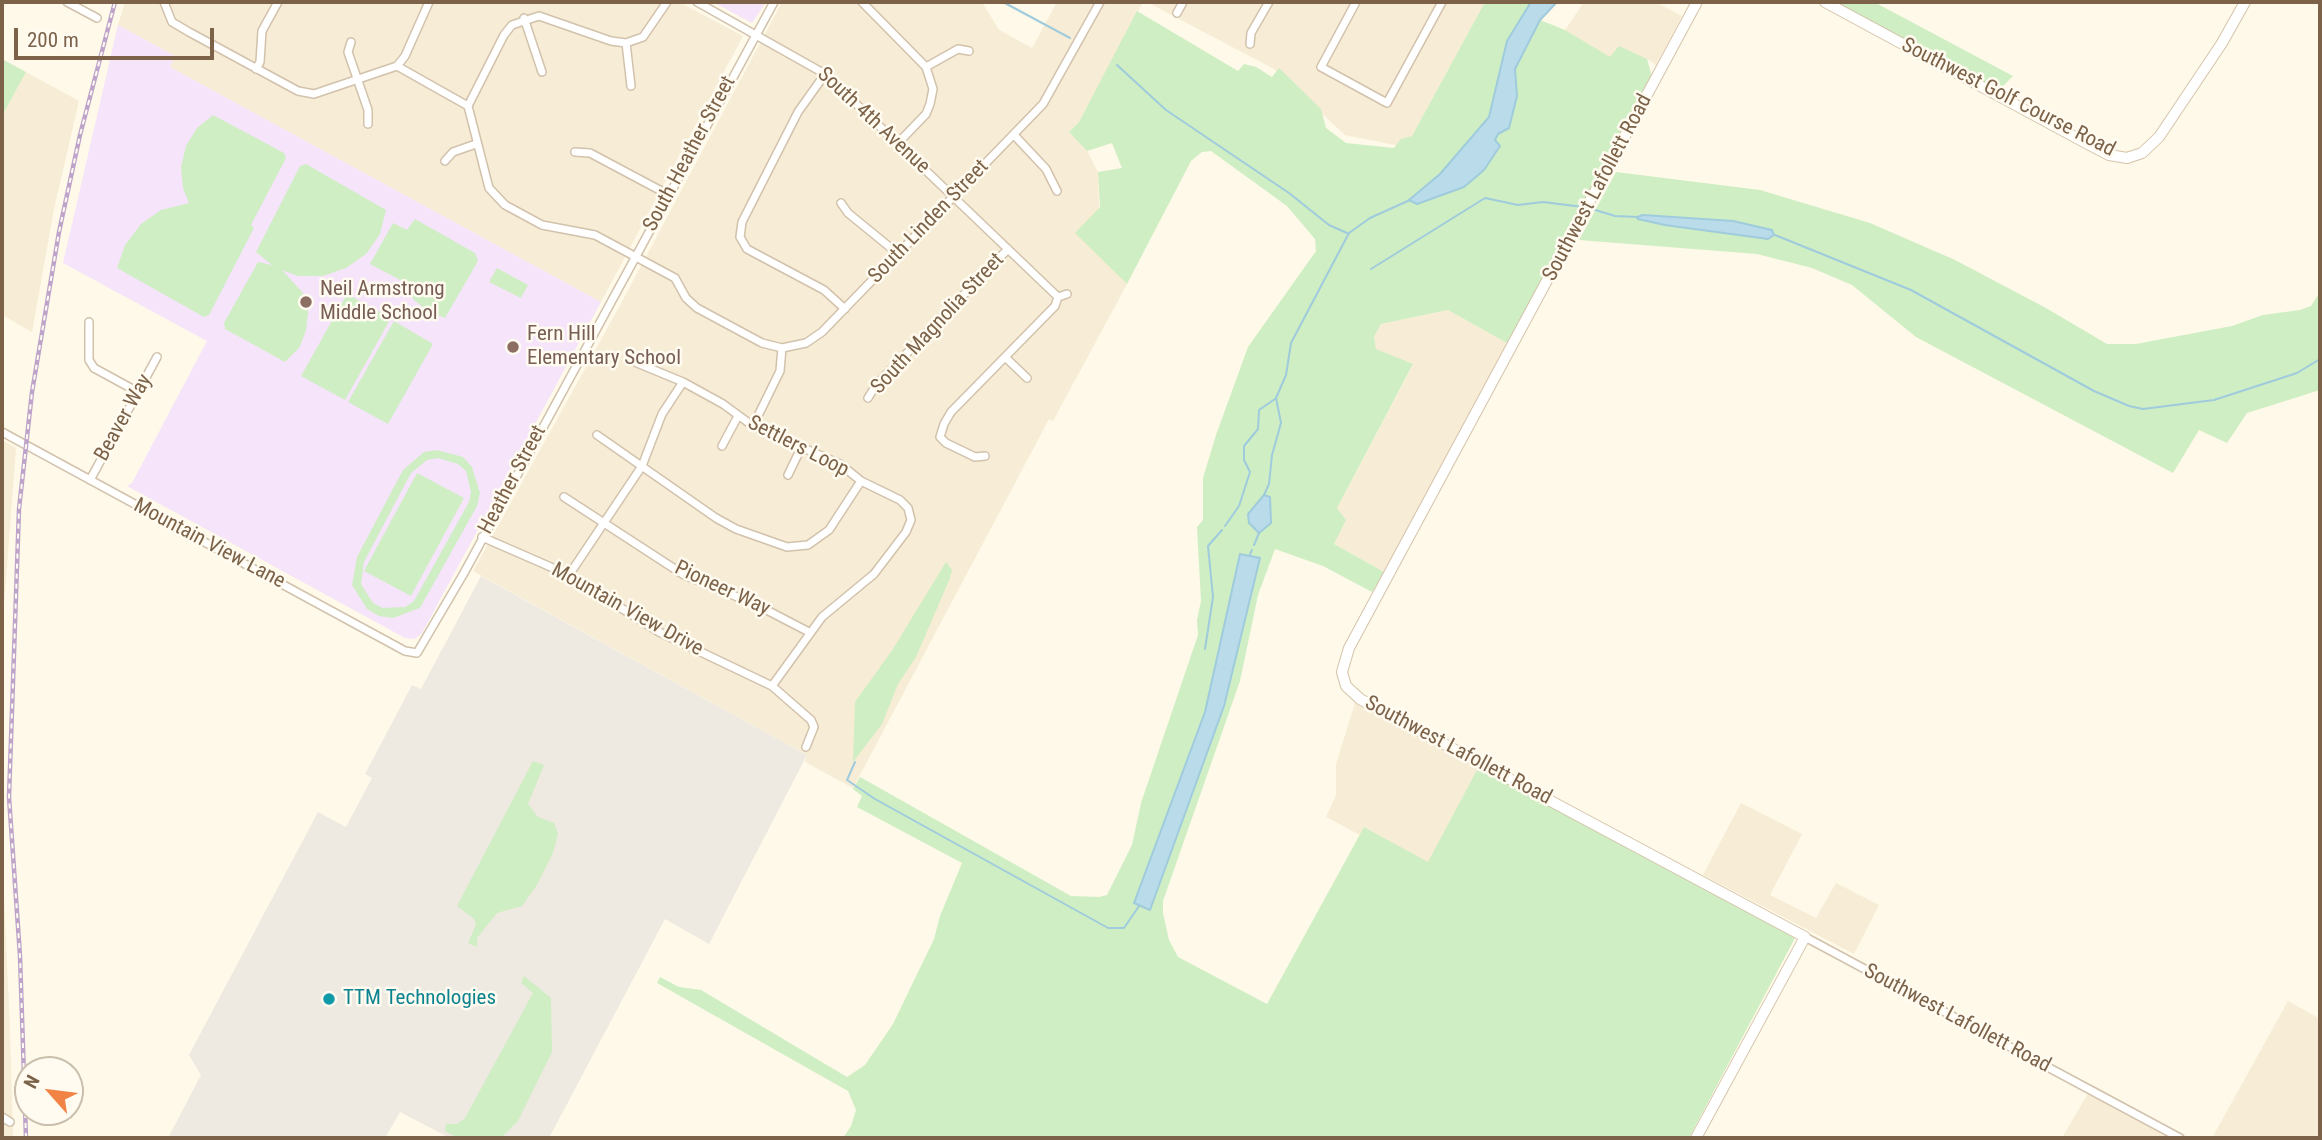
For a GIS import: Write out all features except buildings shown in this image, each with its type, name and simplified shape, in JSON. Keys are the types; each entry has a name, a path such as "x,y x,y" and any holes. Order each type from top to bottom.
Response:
{"street":[{"path":"67,2 97,18"},
{"path":"164,2 172,22 305,94 324,93 397,66 405,56 429,2"},
{"path":"256,69 260,62 262,31 278,2"},
{"path":"667,2 643,37 626,43 611,41 539,16 524,18 503,35 471,95 468,106 489,188 505,205 553,229 594,235 675,278 686,298 697,308 762,343 782,348 780,371 753,426"},
{"name":"South 4th Avenue","path":"697,2 825,74 1058,297"},
{"name":"South Heather Street","path":"609,307 774,2"},
{"path":"862,2 926,67 933,89 926,114 898,143"},
{"path":"869,8 875,2"},
{"name":"South Linden Street","path":"782,348 806,344 845,309 1014,135 1049,95 1100,2"},
{"path":"1177,13 1183,2"},
{"path":"1250,44 1251,33 1269,2"},
{"path":"1356,2 1321,67 1387,103 1442,2"},
{"name":"Southwest Lafollett Road","path":"1697,2 1349,648 1342,665 1343,679 1360,699 2180,1138"},
{"name":"Southwest Golf Course Road","path":"1825,2 2087,143 2121,158 2142,153 2155,142 2230,30 2245,2"},
{"path":"524,18 542,72"},
{"path":"351,42 348,52 368,110 368,124"},
{"path":"626,43 631,86"},
{"path":"926,67 958,49 968,51"},
{"path":"397,66 468,106"},
{"path":"825,74 798,112 742,222 740,237 747,249 824,290 845,309"},
{"path":"1014,135 1046,169 1057,191"},
{"path":"444,161 453,152 476,144"},
{"path":"575,152 590,153 669,195"},
{"path":"841,203 848,213 897,253"},
{"name":"South Magnolia Street","path":"868,398 876,386 1008,249"},
{"path":"985,456 975,457 940,437 950,412 1055,306 1058,297 1067,294"},
{"name":"Heather Street","path":"417,653 582,350 609,307"},
{"path":"89,322 89,360 94,368 138,393"},
{"name":"Beaver Way","path":"90,480 157,356"},
{"path":"1005,357 1027,378"},
{"name":"Settlers Loop","path":"636,363 706,393 753,426 840,464 860,481 900,500 908,508 911,520 906,532 874,574 834,605 809,632 772,686"},
{"path":"569,575 642,466 662,414 683,382"},
{"path":"722,446 738,416"},
{"name":"Mountain View Lane","path":"2,432 405,651 417,653"},
{"path":"597,435 716,518 736,529 788,547 808,545 830,530 860,481"},
{"path":"788,475 802,446"},
{"name":"Pioneer Way","path":"564,497 684,575 757,605 809,632"},
{"name":"Mountain View Drive","path":"482,537 569,575 659,632 772,686 807,713 811,720 814,727 806,747"},
{"path":"1696,1138 1805,937"},
{"path":"2,1117 10,1122"}],"shaded area":[{"path":"125,2 679,2 743,36 601,302 169,67 175,56 118,25"},
{"path":"713,2 766,2 752,23"},
{"path":"782,2 982,2 999,30 1032,48 1057,2 1143,2 1079,122 1069,132 1087,151 1098,172 1100,255 1127,284 1053,421 1049,419 853,788 805,762 807,755 473,571 618,309"},
{"path":"1147,2 1485,2 1412,136 1400,146 1345,135 1274,69"},
{"path":"1584,2 1655,2 1682,16 1656,65 1647,59 1610,58 1565,30"},
{"name":"Neil Armstrong Middle School","path":"118,25 175,56 170,67 601,302 422,633 415,639 405,638 127,486 132,483 207,341 63,263"},
{"path":"26,72 79,101 54,209 32,332 2,315 2,116"},
{"path":"1448,310 1507,343 1384,572 1334,544 1346,520 1337,508 1413,365 1376,349 1374,337 1381,324"},
{"path":"2,440 16,448 2,631"},
{"path":"481,576 807,755 709,944 665,919 549,1138 450,1138 400,1112 385,1138 168,1138 201,1075 189,1055 318,812 346,827 372,778 365,774 412,685 421,689"},
{"path":"1355,703 1479,766 1428,863 1364,827 1360,835 1326,817 1336,795 1336,764"},
{"path":"1741,803 1802,834 1770,895 1816,918 1836,883 1879,905 1854,954 1703,875"},
{"path":"2,851 10,1031 13,1138 2,1138"},
{"path":"2288,1001 2320,1019 2320,1138 2212,1138"},
{"path":"2093,1085 2189,1138 2062,1138"}],"green space":[{"path":"1485,2 1531,2 1507,41 1489,117 1440,174 1414,195 1417,204 1484,170 1500,147 1495,140 1517,96 1515,69 1540,20 1565,30 1610,57 1619,46 1647,59 1652,77 1507,343 1448,310 1381,324 1374,337 1376,349 1413,364 1337,508 1346,520 1334,544 1384,572 1372,592 1323,566 1275,549 1258,595 1240,681 1163,901 1163,913 1169,940 1178,957 1267,1004 1364,827 1428,862 1479,766 1795,938 1689,1138 843,1138 851,1126 856,1110 848,1091 657,983 660,977 679,987 701,990 847,1077 865,1065 893,1024 934,939 940,916 962,863 857,807 862,796 853,789 860,777 1071,896 1107,895 1132,845 1141,803 1198,635 1197,620 1201,601 1197,527 1203,520 1203,478 1216,435 1248,347 1316,251 1315,239 1287,206 1211,151 1202,152 1191,161 1127,284 1075,233 1100,207 1098,172 1122,168 1112,143 1087,151 1069,132 1079,122 1137,11 1238,71 1244,64 1256,67 1272,77 1279,68 1321,109 1326,128 1346,143 1394,148 1401,139 1412,136"},
{"path":"1831,2 1874,2 2013,76 1999,90"},
{"path":"2,59 26,72 2,116"},
{"path":"213,115 284,153 286,158 251,225 254,228 209,315 204,317 117,268 125,245 141,224 161,210 189,203 183,188 181,167 186,146 197,128"},
{"path":"306,164 386,210 380,234 366,254 346,268 323,276 298,276 282,270 303,293 308,312 306,331 299,348 285,362 225,329 224,323 258,262 272,265 256,252 300,166"},
{"path":"1616,172 1760,190 1870,223 1955,260 2107,344 2136,344 2232,326 2263,315 2300,310 2311,306 2320,292 2320,390 2247,413 2227,443 2199,430 2173,473 1916,337 1852,285 1812,268 1757,254 1579,240"},
{"path":"415,219 475,253 478,261 445,318 428,311 414,300 402,281 370,264 393,223 407,230"},
{"path":"497,268 528,285 521,298 489,282"},
{"path":"347,294 391,318 345,400 301,376"},
{"path":"394,321 433,344 388,424 348,402"},
{"path":"437,450 463,457 472,467 480,493 477,506 420,608 393,618 379,616 367,609 352,585 357,557 403,470 424,452","holes":["438,458 458,464 466,471 471,492 469,502 414,601 405,607 383,608 373,603 361,584 364,562 411,473 427,460"]},
{"path":"417,473 464,498 411,596 364,571"},
{"path":"946,562 952,570 950,578 916,657 898,684 882,724 853,762 855,702 893,649"},
{"path":"533,761 544,765 528,804 538,817 554,823 558,834 553,853 537,885 522,906 497,913 477,938 477,947 468,943 476,925 474,919 457,906"},
{"path":"524,976 551,998 552,1052 518,1121 501,1138 458,1138 445,1131 446,1124 457,1124 465,1118 533,993 521,983"}],"water":[{"path":"1531,2 1557,2 1540,20 1515,69 1517,96 1509,128 1498,134 1495,140 1500,146 1484,170 1464,187 1417,204 1409,200 1440,174 1489,117 1507,41"},
{"path":"1643,215 1733,221 1772,230 1774,235 1768,239 1665,225 1638,219 1637,217"},
{"path":"1264,495 1270,497 1271,523 1259,533 1249,523 1248,514"},
{"path":"1240,554 1260,558 1224,706 1150,910 1134,903 1205,712"}],"waterway":[{"path":"1003,2 1070,38"},
{"path":"1117,65 1166,110 1289,193 1329,225 1347,233"},
{"path":"1371,269 1485,198 1518,205 1543,202 1583,207"},
{"path":"1264,495 1269,484 1272,455 1281,423 1276,398 1286,375 1291,343 1349,233 1370,218 1410,200"},
{"path":"1592,209 1615,216 1638,217"},
{"path":"1775,235 1911,290 2094,391 2129,406 2143,409 2214,400 2297,373 2320,359"},
{"path":"1225,526 1239,506 1250,472 1244,460 1244,446 1258,429 1259,410 1275,399"},
{"path":"1205,649 1213,597 1208,546 1222,530"},
{"path":"1254,545 1259,533"},
{"path":"1250,554 1252,550"},
{"path":"855,762 847,780 875,799 1108,928 1124,928 1139,906"}],"railway":[{"path":"26,1138 20,956 9,797 19,509 32,392 59,232 80,135 115,2"}],"place":[{"name":"Neil Armstrong Middle School","path":"306,302"},
{"name":"Fern Hill Elementary School","path":"513,347"},
{"name":"TTM Technologies","path":"329,999"}]}
